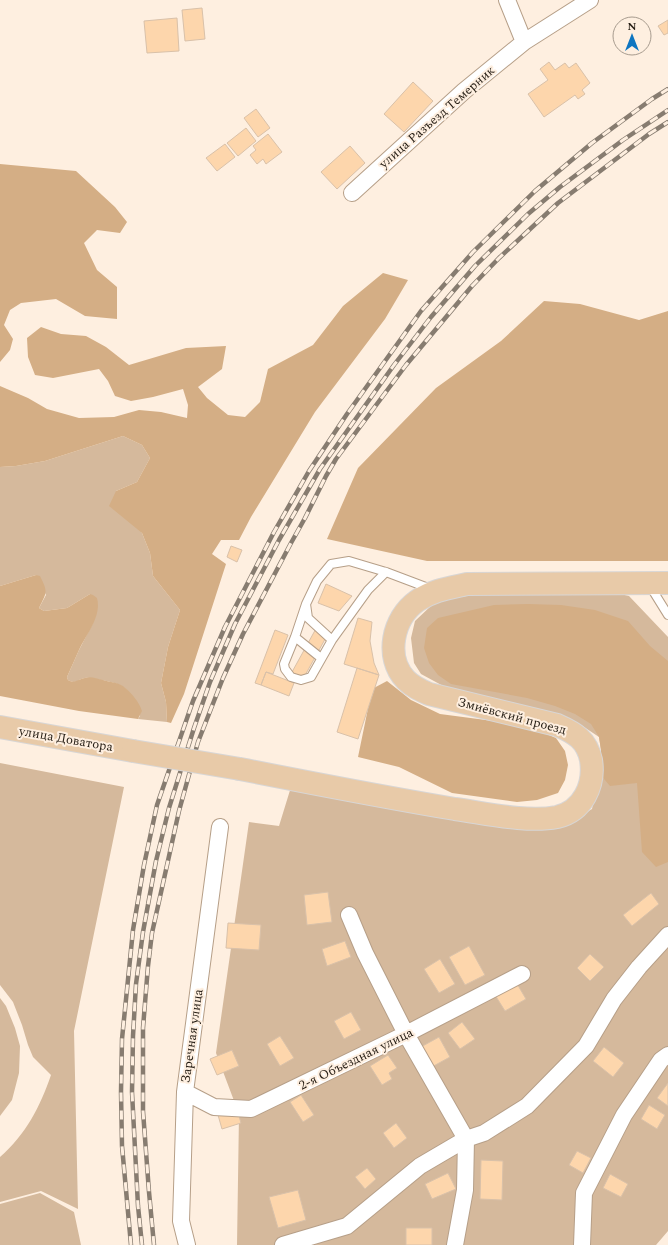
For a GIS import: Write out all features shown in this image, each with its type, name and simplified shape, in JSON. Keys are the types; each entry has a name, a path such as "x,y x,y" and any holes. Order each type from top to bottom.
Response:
{"main road":[{"name":"Змиёвский проезд","path":"133,751 240,769 425,804 489,814 542,819 558,816 572,811 582,802 588,790 592,766 589,752 583,741 574,732 557,725 429,694 415,688 405,679 398,669 394,659 395,633 399,622 416,601 435,591 467,584 658,583"},
{"name":"улица Доватора","path":"0,726 133,751"}],"street":[{"path":"506,0 524,42"},
{"name":"улица Разъезд Темерник","path":"352,193 464,91 524,42 590,0"},
{"name":"Заречная улица","path":"188,1245 181,1221 185,1092 220,827"},
{"path":"349,915 365,953 406,1034 466,1139 466,1190 455,1245"},
{"path":"283,1245 346,1226 420,1166 466,1139 484,1133 527,1106 586,1046 614,999 639,967 667,940"},
{"name":"2-я Объездная улица","path":"185,1092 214,1107 251,1109 406,1034 522,974"},
{"path":"582,1245 584,1193 624,1115 662,1060 668,1055"}],"lane":[{"path":"386,572 368,590 332,640 311,677 302,680 291,677 285,669 284,664 306,604 317,581 332,564 349,561 386,572 435,591"},
{"path":"658,583 668,615"},
{"path":"306,604 308,618 332,640"},
{"path":"295,637 321,658"}],"shaded area":[{"path":"0,164 76,171 115,207 127,222 120,233 97,230 84,243 97,270 117,287 117,319 85,316 56,299 21,303 10,310 4,325 13,339 10,350 0,362"},
{"path":"383,273 408,280 385,319 315,412 251,517 239,540 221,540 212,554 226,564 184,694 171,723 167,722 166,702 161,683 168,647 180,610 153,576 150,553 142,533 109,506 116,491 137,482 150,458 142,445 123,436 45,461 0,467 0,386 28,398 47,409 79,418 114,417 139,410 161,412 187,418 188,405 183,389 131,401 115,396 108,381 99,369 53,378 35,375 28,357 27,338 41,327 61,334 86,336 106,347 129,365 186,348 226,346 222,369 198,387 207,398 228,415 245,417 260,402 268,369 313,345 343,306"},
{"path":"544,301 580,304 639,320 668,311 668,561 427,561 327,539 358,468 436,388 501,341"},
{"path":"123,436 142,445 150,458 137,482 116,491 142,533 150,553 153,576 180,610 168,647 161,683 166,702 167,722 138,719 140,716 131,695 127,690 117,684 88,678 75,682 68,680 67,677 93,623 90,594 67,608 44,611 39,608 46,595 36,575 0,586 0,467 45,461"},
{"path":"36,575 40,576 46,592 39,608 44,611 67,608 90,594 97,598 98,605 95,618 67,677 68,680 75,681 92,677 121,685 131,693 141,708 142,711 138,719 79,711 0,696 0,586"},
{"path":"607,591 629,596 668,637 668,1231 656,1245 237,1245 239,1114 216,1053 249,822 279,826 291,787 522,828 560,828 592,809 599,773 601,750 599,737 578,723 489,697 445,687 421,674 414,663 411,638 415,621 433,604 448,599 485,593"},
{"path":"494,605 561,605 595,610 628,621 650,646 668,661 668,862 656,867 642,852 637,783 610,786 599,773 601,750 599,737 591,724 575,714 555,706 527,698 451,684 438,675 429,663 424,648 427,628 438,618"},
{"path":"387,681 411,700 440,714 501,722 537,730 556,738 565,751 568,765 565,780 558,793 537,800 517,802 452,793 399,767 358,757 372,689"},
{"path":"0,763 124,787 74,1031 78,1209 41,1191 0,1202 0,1157 25,1129 37,1109 51,1075 33,1057 13,1002 0,985"},
{"path":"0,998 6,1006 15,1028 20,1046 19,1073 12,1100 0,1116"},
{"path":"40,1193 74,1212 81,1245 0,1245 0,1204"}],"building":[{"path":"202,8 205,39 185,41 182,10"},
{"path":"177,18 179,51 147,53 144,21"},
{"path":"668,20 668,33 664,35 658,26"},
{"path":"549,62 555,70 565,63 569,68 576,63 590,83 582,90 585,94 578,99 575,95 544,117 528,94 548,80 540,69"},
{"path":"413,82 433,101 404,132 384,114"},
{"path":"256,109 270,128 258,137 244,118"},
{"path":"246,128 256,141 238,156 227,143"},
{"path":"268,134 282,152 266,164 263,159 257,164 250,155 256,150 253,146"},
{"path":"225,144 235,157 217,171 206,158"},
{"path":"350,146 365,163 337,189 321,172"},
{"path":"231,546 242,550 237,562 227,557"},
{"path":"326,584 352,596 339,611 318,603"},
{"path":"358,618 372,622 370,641 374,663 379,675 344,664"},
{"path":"318,625 329,632 303,679 292,672"},
{"path":"275,630 288,635 273,674 266,672 261,685 255,683"},
{"path":"357,668 379,675 358,739 337,732"},
{"path":"266,672 294,683 289,696 261,685"},
{"path":"328,892 332,922 307,925 304,895"},
{"path":"651,893 659,904 632,926 623,915"},
{"path":"228,923 261,925 259,950 226,948"},
{"path":"345,941 351,957 327,966 322,949"},
{"path":"469,946 485,975 465,985 449,957"},
{"path":"590,954 604,967 590,981 577,968"},
{"path":"440,959 455,984 439,993 424,969"},
{"path":"516,982 526,999 505,1011 495,995"},
{"path":"351,1012 361,1030 344,1039 334,1021"},
{"path":"462,1022 475,1039 460,1049 448,1033"},
{"path":"280,1036 294,1058 280,1066 267,1044"},
{"path":"439,1037 450,1057 430,1068 419,1048"},
{"path":"604,1047 624,1063 613,1077 593,1061"},
{"path":"232,1050 239,1066 217,1075 210,1059"},
{"path":"388,1055 397,1068 389,1073 392,1079 382,1085 370,1066"},
{"path":"668,1083 668,1106 657,1098"},
{"path":"301,1095 314,1115 303,1122 290,1102"},
{"path":"649,1105 665,1115 657,1129 641,1119"},
{"path":"237,1109 241,1123 222,1129 218,1115"},
{"path":"396,1123 407,1138 394,1148 383,1133"},
{"path":"577,1151 591,1158 583,1173 569,1165"},
{"path":"481,1160 503,1161 502,1200 480,1199"},
{"path":"367,1168 376,1179 365,1189 355,1177"},
{"path":"448,1173 456,1189 432,1199 425,1184"},
{"path":"610,1174 628,1184 621,1197 603,1188"},
{"path":"298,1190 306,1220 278,1228 269,1197"},
{"path":"406,1228 432,1228 432,1245 406,1245"}],"railway":[{"path":"131,1245 122,1146 121,1092 122,1039 133,930 144,865 157,805 193,701 225,627 274,532 309,471 347,414 421,311 473,252 535,191 592,143 668,89"},
{"path":"142,1245 138,1206 132,1092 136,984 143,932 156,861 169,808 210,682 235,624 279,540 320,469 394,365 431,317 475,266 528,214 560,187 623,140 668,110"},
{"path":"154,1245 143,1111 143,1028 152,933 179,811 198,742 223,678 243,634 336,459 406,365 472,286 499,258 558,203 649,134 668,122"}]}
